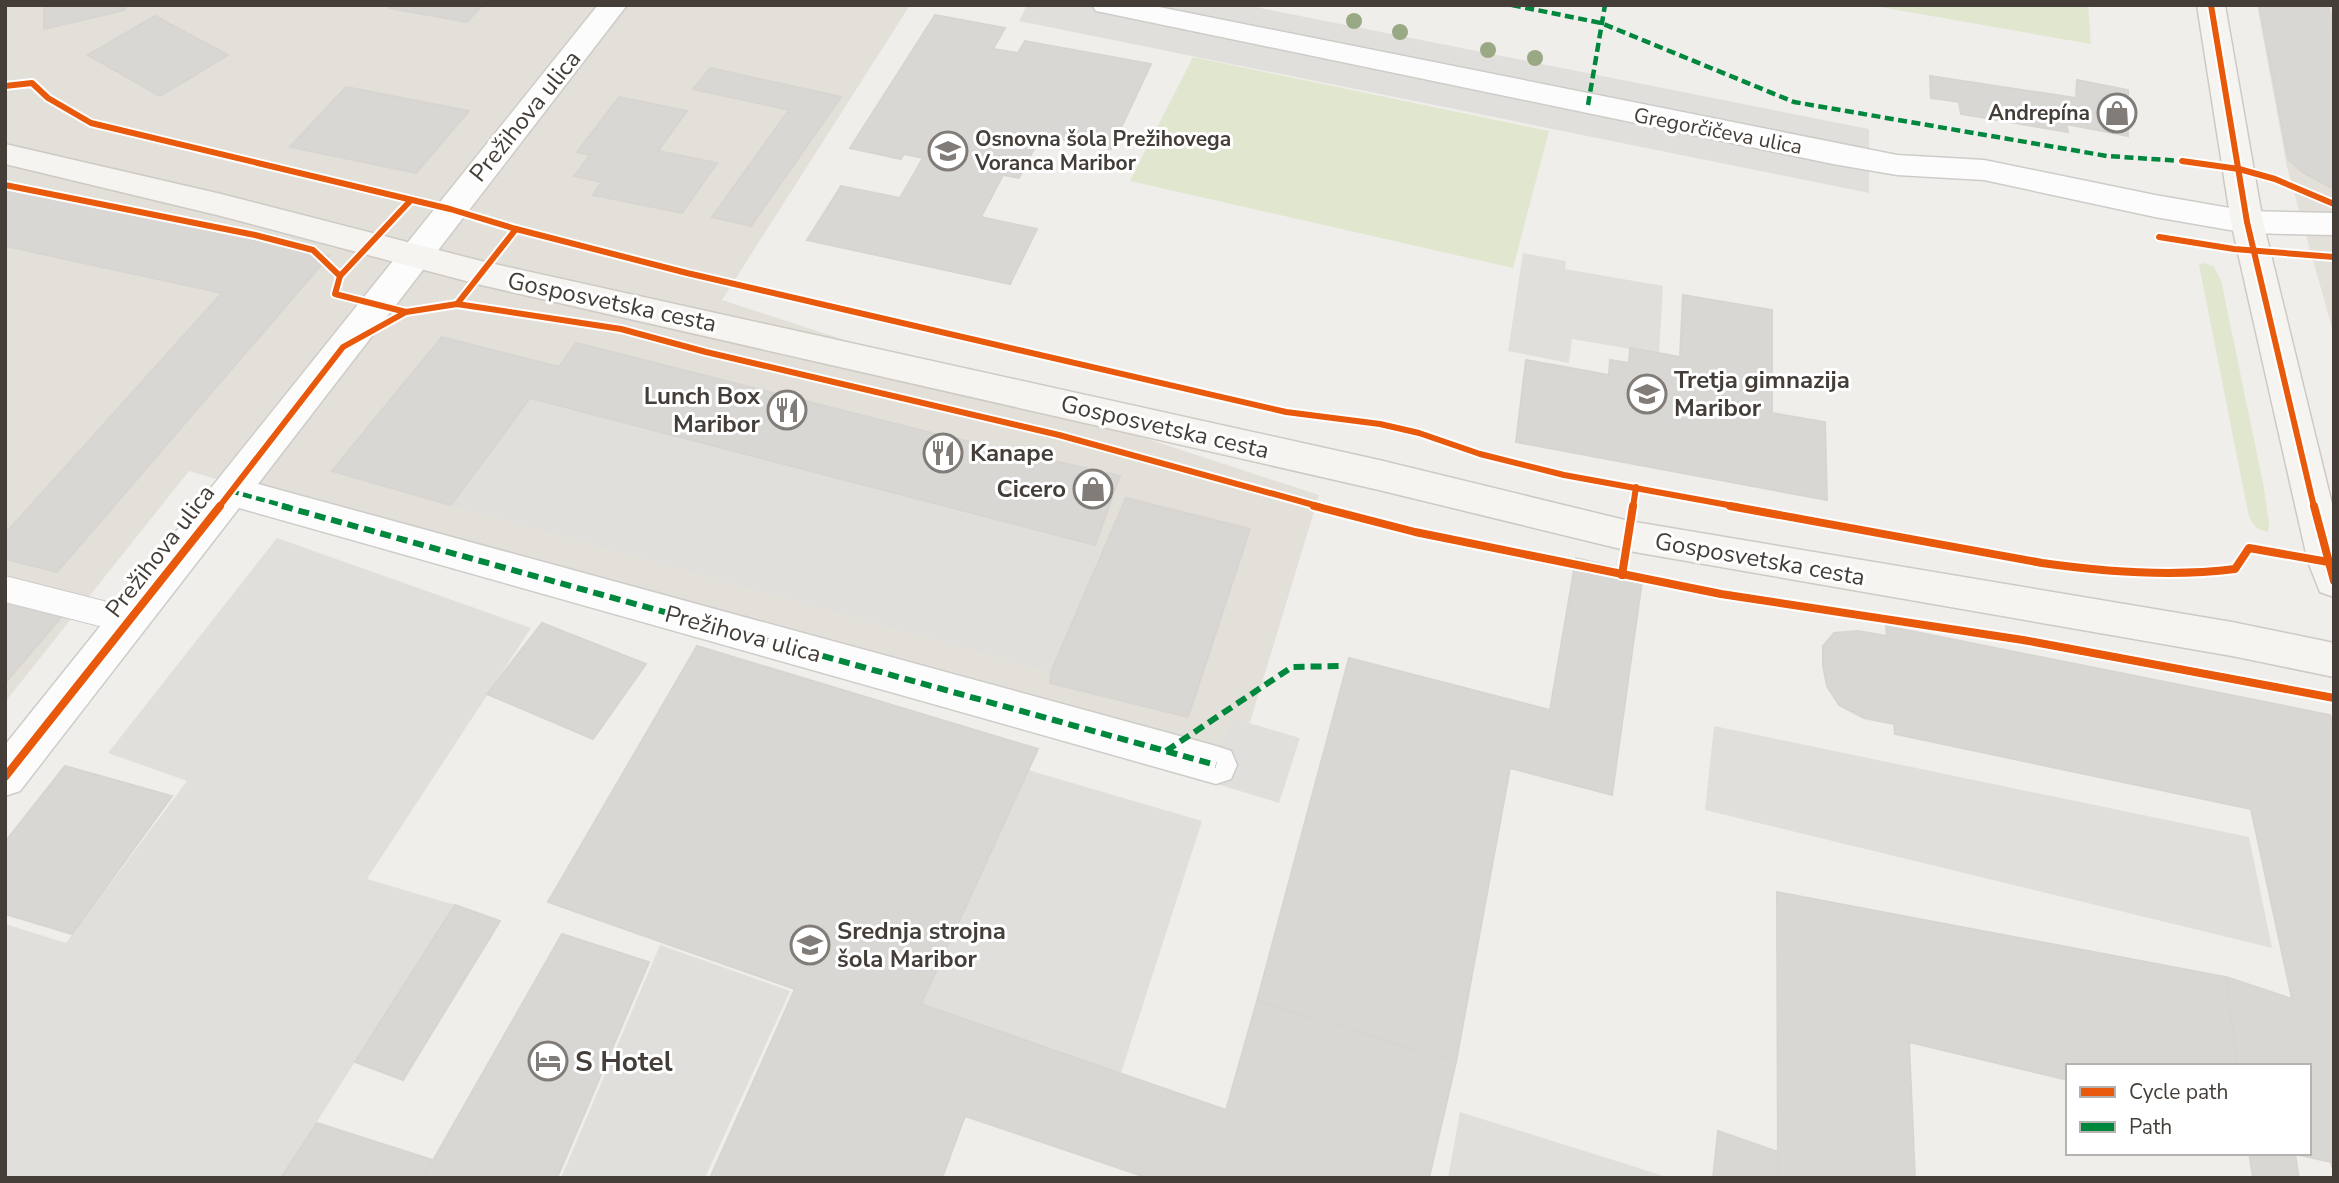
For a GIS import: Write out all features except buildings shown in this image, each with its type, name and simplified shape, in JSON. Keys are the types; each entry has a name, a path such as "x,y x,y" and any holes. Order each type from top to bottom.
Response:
{"street":[{"name":"Prežihova ulica","path":"5,777 131,621 230,491 613,5"},
{"name":"Gregorčičeva ulica","path":"1106,5 1833,154 1897,164 1984,170 2246,222 2334,224"},
{"path":"2211,5 2246,222 2323,548 2334,581"},
{"name":"Gosposvetska cesta","path":"5,154 221,205 414,257 1331,464 1629,536 2218,637 2334,660"},
{"name":"Prežihova ulica","path":"230,491 1216,765"}],"lane":[{"path":"5,589 131,621"}],"shaded area":[{"path":"5,5 910,5 722,300 1319,495 1234,775 189,471 5,702"},
{"path":"1027,5 1245,5 1869,129 1869,193 1019,21"},
{"path":"2257,5 2334,5 2334,335 2287,167"},
{"path":"1523,253 1566,261 1565,269 1663,286 1659,354 1572,339 1569,363 1508,351"},
{"path":"530,398 1102,547 1051,672 451,505"},
{"path":"277,538 531,628 367,879 455,905 281,1178 5,1178 5,924 66,943 187,781 108,753"},
{"path":"1232,718 1300,738 1279,803 1210,782"},
{"path":"1714,726 2249,837 2272,948 1705,810"},
{"path":"1028,770 1202,821 1121,1073 921,1004"},
{"path":"660,945 790,991 705,1178 561,1178"},
{"path":"1460,1112 1642,1169 1669,1178 1448,1178"}],"green space":[{"path":"1869,5 2088,5 2091,44"},
{"path":"1193,57 1549,131 1513,268 1130,181"},
{"path":"2203,263 2213,266 2221,280 2264,488 2268,532 2255,525 2248,512 2199,265"}],"marked path":[{"path":"1512,5 1601,23 1794,102 2107,156 2182,161"},
{"path":"1588,105 1605,5"},
{"path":"230,491 1216,765"},
{"path":"1166,751 1292,667 1341,666"}],"cycle path":[{"path":"2211,5 2247,222 2327,562 2334,581"},
{"path":"5,86 32,83 48,98 91,123 450,209 516,229 687,273 1286,412 1380,424 1419,433 1480,454 1564,475 2042,563 2094,570 2211,572 2235,569 2249,548 2334,563"},
{"path":"2182,161 2239,169 2275,179 2334,204"},
{"path":"5,185 255,235 313,250 340,276 335,294 406,312 457,304 621,329 706,352 1059,435 1205,477 1415,532 1721,594 2023,640 2334,698"},
{"path":"340,276 411,200"},
{"path":"457,304 516,229"},
{"path":"2159,237 2234,249 2334,257"},
{"path":"5,777 131,621 343,347 406,312"},
{"path":"1622,575 1636,487"}],"place":[{"name":"Andrepína","path":"2117,113"},
{"name":"Osnovna šola Prežihovega Voranca Maribor","path":"948,151"},
{"name":"Tretja gimnazija Maribor","path":"1647,394"},
{"name":"Lunch Box Maribor","path":"787,410"},
{"name":"Kanape","path":"943,453"},
{"name":"Cicero","path":"1093,489"},
{"name":"Srednja strojna šola Maribor","path":"810,945"},
{"name":"S Hotel","path":"548,1061"}]}
